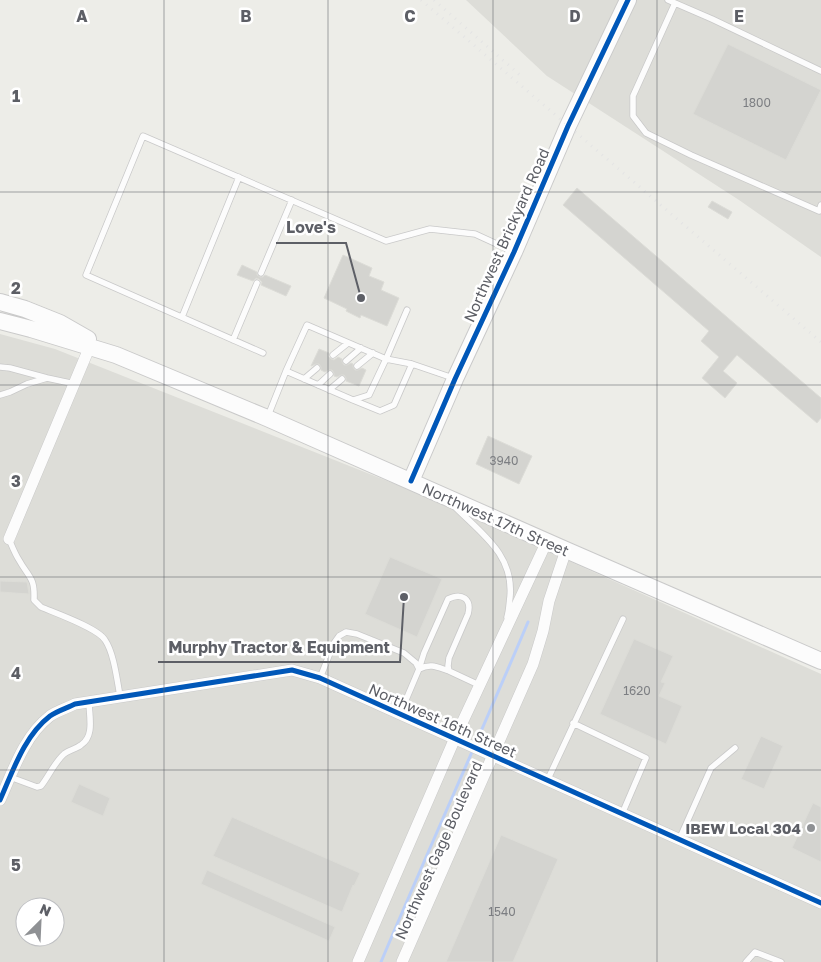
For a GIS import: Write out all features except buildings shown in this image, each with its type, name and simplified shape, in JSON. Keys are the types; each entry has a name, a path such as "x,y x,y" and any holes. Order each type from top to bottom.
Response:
{"main road":[{"name":"Northwest Brickyard Road","path":"411,481 455,379 514,252 568,126 628,0"},
{"name":"Northwest 17th Street","path":"0,302 60,323 116,355"},
{"name":"Northwest 17th Street","path":"0,321 31,328 116,355 268,418 821,661"}],"street":[{"path":"9,538 90,346"},
{"name":"Northwest Gage Boulevard","path":"358,962 455,738 547,541"},
{"name":"Northwest Gage Boulevard","path":"402,962 533,664 543,631 549,601 566,550"},
{"name":"Northwest 16th Street","path":"0,800 24,748 40,726 52,715 75,704 292,670 320,678 821,904"}],"lane":[{"path":"668,0 712,19 821,72"},
{"path":"675,3 633,96 633,116 646,133 691,155 820,209"},
{"path":"263,353 86,275 143,136 386,241 430,229 475,234 514,252"},
{"path":"182,317 239,177"},
{"path":"261,274 292,200"},
{"path":"233,340 257,283"},
{"path":"353,400 369,395 407,310"},
{"path":"268,418 286,371 307,325 386,359 412,364 455,379"},
{"path":"333,355 348,343"},
{"path":"346,361 361,348"},
{"path":"357,366 373,353"},
{"path":"286,371 380,411 394,405 412,364"},
{"path":"0,367 75,384"},
{"path":"304,379 317,368"},
{"path":"318,385 330,374"},
{"path":"0,395 47,378"},
{"path":"329,390 342,379"},
{"path":"445,496 488,538 500,554 507,568 510,578 510,592 508,613 500,642"},
{"path":"9,538 19,560 29,573 35,586 34,600 41,607 92,630 104,638 110,648 120,696"},
{"path":"400,714 448,599 455,596 462,597 470,607 449,658 448,666 450,671"},
{"path":"547,781 623,619"},
{"path":"320,678 334,643 339,636 346,632 357,634 404,653 412,658 419,669"},
{"path":"419,669 430,665 450,671 479,686"},
{"path":"10,777 37,787 41,786 65,753 81,746 87,741 90,735 89,701"},
{"path":"574,723 646,758 622,814"},
{"path":"679,840 711,768 735,748"},
{"path":"746,962 754,952 781,962"}],"shaded area":[{"path":"466,0 821,0 821,257 739,200 547,76"},
{"path":"0,334 55,349 415,492 821,674 821,962 0,962"}],"waterway":[{"path":"381,962 528,622"}],"railway":[{"path":"421,0 821,342"},
{"path":"434,0 521,76"}],"cycle path":[{"path":"411,481 455,379 514,252 568,126 628,0"},
{"path":"0,800 15,766 33,733 50,716 59,711 75,704 292,670 320,678 821,903"}],"place":[{"name":"Love's","path":"361,298"},
{"name":"Murphy Tractor & Equipment","path":"404,597"},
{"name":"IBEW Local 304","path":"811,828"}]}
